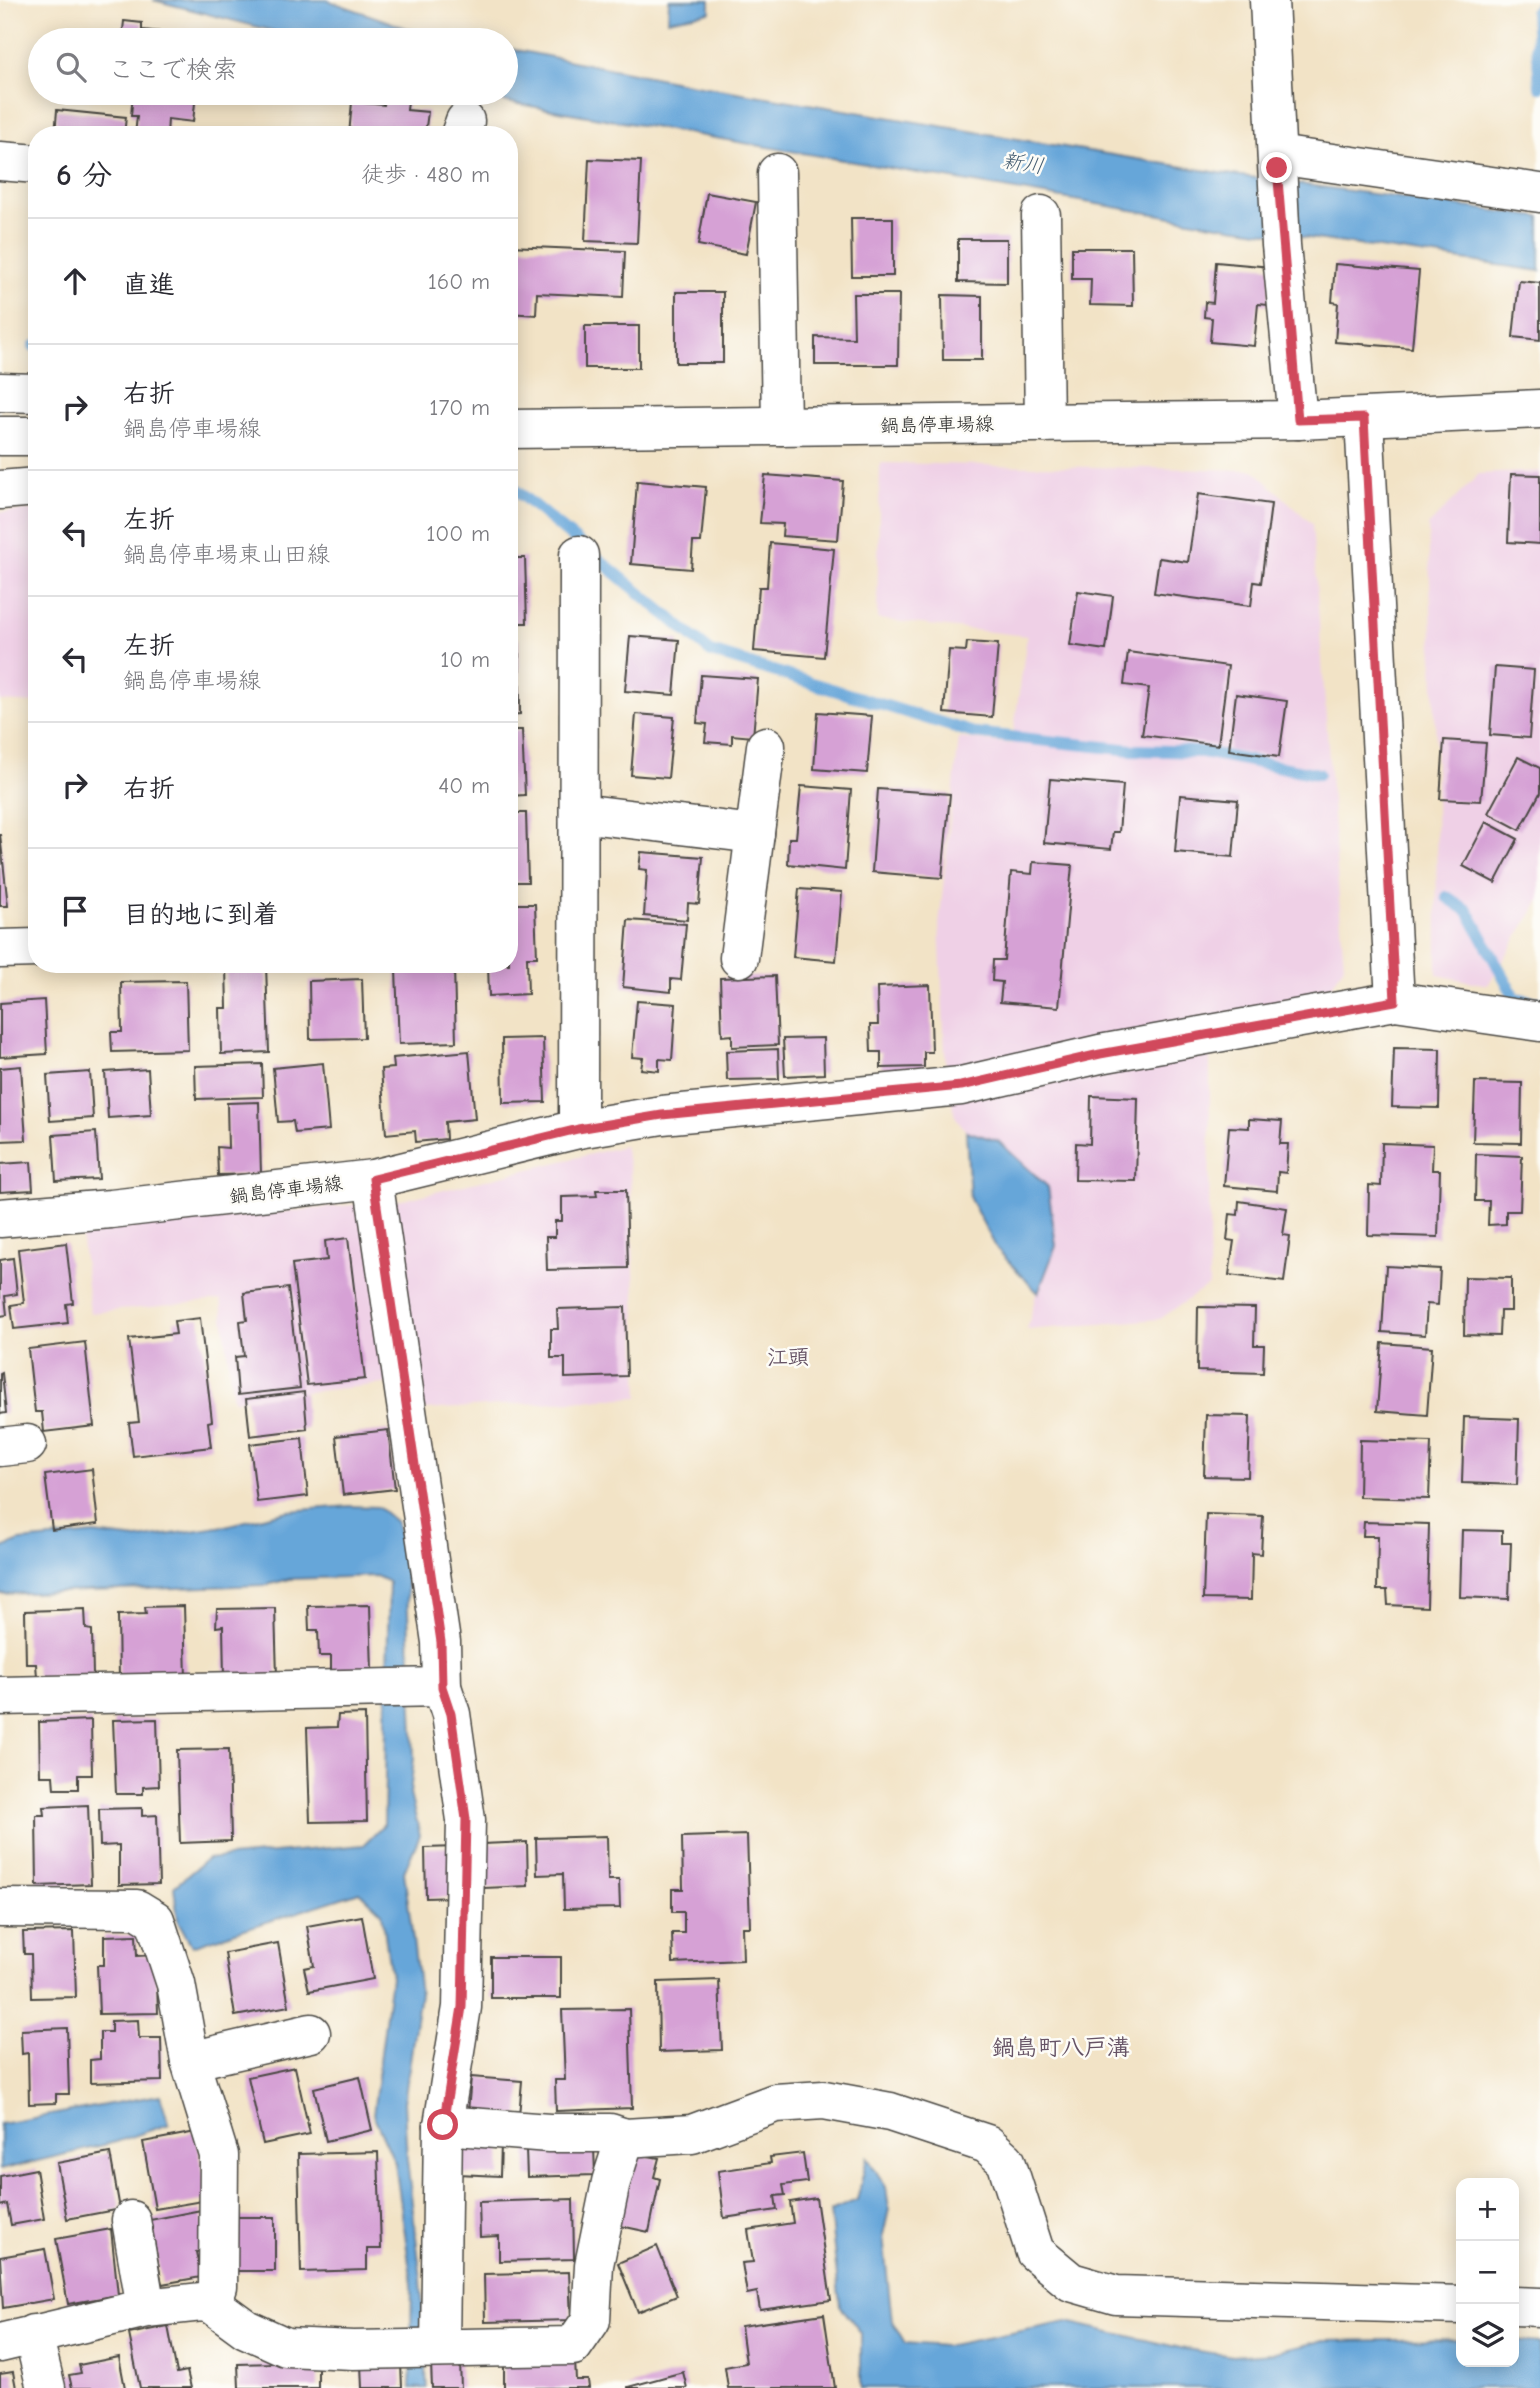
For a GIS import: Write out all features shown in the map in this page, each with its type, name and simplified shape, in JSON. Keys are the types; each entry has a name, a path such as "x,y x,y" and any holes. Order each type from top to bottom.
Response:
{"street":[{"path":"1269,0 1281,245 1298,420"},
{"path":"0,161 28,163"},
{"path":"1277,162 1540,193"},
{"path":"777,173 782,426"},
{"path":"1041,215 1044,423"},
{"path":"0,393 28,393"},
{"name":"鍋島停車場線","path":"518,429 1298,420 1540,409"},
{"path":"1364,418 1395,1001"},
{"path":"0,436 28,436"},
{"path":"0,491 28,488"},
{"path":"578,1129 579,555"},
{"path":"739,958 766,746"},
{"path":"579,813 755,834"},
{"path":"0,949 28,948"},
{"name":"鍋島停車場線","path":"0,1218 111,1209 373,1179 578,1129 662,1115 961,1086 1100,1054 1395,1001 1540,1022"},
{"path":"373,1179 441,1642 433,1687 451,1714 466,1819 462,2007 443,2125 425,2348"},
{"path":"0,1696 433,1687"},
{"path":"0,1908 137,1909 155,1920 176,1984 190,2061 219,2155 218,2287 212,2304"},
{"path":"190,2061 311,2033"},
{"path":"443,2125 549,2133 610,2133 625,2138 692,2134 775,2103 824,2099 890,2112 987,2144 1006,2161 1035,2252 1071,2282 1116,2295 1456,2305"},
{"path":"46,2388 16,2338 146,2308 202,2302 212,2304 246,2329 286,2347 573,2346 591,2320 594,2266 611,2182 625,2138"},
{"path":"131,2220 146,2308"},
{"path":"1519,2306 1540,2307"}],"shaded area":[{"path":"880,463 1254,470 1312,524 1344,966 1300,1036 1210,1057 1209,1285 1160,1319 1027,1330 1048,1246 955,1116 946,1073 939,925 959,738 1012,744 1027,636 877,619"},
{"path":"1540,471 1540,900 1488,985 1437,975 1436,744 1428,526 1479,474"},
{"path":"28,510 28,703 0,701 0,512"},
{"path":"624,1146 630,1170 639,1397 423,1410 392,1383 233,1400 221,1300 90,1313 81,1232 403,1200"}],"water":[{"path":"153,0 327,0 406,28 262,28"},
{"path":"669,0 710,0 710,12 668,20"},
{"name":"新川","path":"518,50 689,84 1220,173 1540,217 1540,271 1224,226 518,104"},
{"path":"966,1131 998,1141 1048,1187 1056,1246 1038,1293 997,1249 970,1199"},
{"path":"349,1506 378,1507 396,1522 406,1562 414,1758 410,1794 420,1835 404,1872 420,1993 404,2102 407,2160 421,2279 427,2388 410,2388 412,2284 395,2163 373,2114 391,1977 382,1913 360,1892 192,1946 178,1921 174,1887 207,1859 363,1845 384,1824 389,1582 376,1576 290,1579 266,1585 0,1594 0,1549 20,1541 94,1534 138,1539 225,1526 288,1511"},
{"path":"160,2095 169,2124 116,2142 0,2170 0,2124"},
{"path":"867,2157 886,2187 889,2209 883,2236 892,2321 905,2343 945,2346 1067,2322 1185,2349 1233,2356 1272,2353 1321,2341 1456,2339 1456,2367 1519,2367 1519,2341 1540,2343 1540,2388 861,2388 861,2333 840,2305 830,2211 857,2200"}],"building":[{"path":"124,21 142,23 142,28 123,28"},
{"path":"132,105 195,105 193,122 168,119 168,126 136,126 137,116 131,116"},
{"path":"352,105 408,105 407,110 428,112 426,126 350,126"},
{"path":"57,110 126,117 125,126 56,126"},
{"path":"589,159 641,161 637,243 585,241"},
{"path":"707,193 756,202 746,254 698,245"},
{"path":"851,218 893,218 893,276 852,276"},
{"path":"958,239 1007,239 1007,283 958,282"},
{"path":"518,246 625,251 623,297 537,293 536,315 518,314"},
{"path":"1072,248 1132,248 1133,306 1090,305 1091,279 1072,279"},
{"path":"1216,262 1271,267 1268,305 1258,304 1254,346 1210,342 1212,318 1204,317 1205,302 1213,303"},
{"path":"1335,264 1419,271 1412,348 1335,342 1338,303 1332,302"},
{"path":"1519,281 1540,283 1540,340 1513,337"},
{"path":"676,292 723,292 723,363 676,363"},
{"path":"853,294 899,294 898,365 815,365 815,337 854,338"},
{"path":"942,295 982,296 982,360 943,360"},
{"path":"585,326 639,326 639,368 585,368"},
{"path":"1511,474 1540,475 1540,544 1508,542"},
{"path":"765,475 843,481 838,540 782,536 783,524 760,523"},
{"path":"637,481 706,487 701,542 693,542 691,569 631,564"},
{"path":"1198,494 1271,504 1261,583 1254,582 1251,606 1154,593 1159,558 1188,562"},
{"path":"770,543 834,549 824,657 754,651 759,587 767,587"},
{"path":"518,558 525,558 527,623 518,623"},
{"path":"1078,591 1113,596 1106,650 1070,645"},
{"path":"630,636 679,640 674,695 625,691"},
{"path":"518,639 520,714 518,714"},
{"path":"967,642 998,644 992,717 944,713 949,650 966,651"},
{"path":"1128,652 1228,666 1218,745 1142,735 1149,688 1124,685"},
{"path":"1495,667 1534,670 1529,738 1490,735"},
{"path":"701,675 758,679 753,737 732,735 732,744 705,742 707,724 697,723"},
{"path":"1236,694 1287,701 1279,757 1229,750"},
{"path":"818,712 872,716 867,773 814,769"},
{"path":"636,714 674,717 668,778 631,775"},
{"path":"518,730 522,730 525,795 518,795"},
{"path":"1444,740 1486,743 1481,801 1440,799"},
{"path":"1518,757 1540,768 1540,793 1520,830 1488,813"},
{"path":"1050,779 1123,785 1119,832 1113,832 1111,849 1044,843"},
{"path":"801,786 851,790 845,870 788,864 789,838 796,838"},
{"path":"878,789 950,794 942,878 872,872"},
{"path":"1180,795 1238,800 1233,857 1175,852"},
{"path":"518,813 526,813 528,882 518,882"},
{"path":"1486,822 1518,839 1495,883 1463,866"},
{"path":"0,834 8,906 0,906"},
{"path":"641,852 703,857 699,904 688,903 687,920 644,916 647,870 639,869"},
{"path":"1033,862 1072,865 1059,1007 1000,1002 1002,982 992,981 993,960 1004,960 1011,872 1032,874"},
{"path":"799,889 842,892 836,961 793,957"},
{"path":"518,904 535,904 537,957 527,957 528,994 489,996 488,973 518,973"},
{"path":"628,920 686,924 681,980 671,979 671,992 623,987"},
{"path":"226,973 266,973 269,1052 221,1054 220,1008 227,1008"},
{"path":"396,973 454,973 456,1042 399,1044"},
{"path":"775,976 778,1045 732,1047 732,1035 722,1036 720,978"},
{"path":"362,979 364,1038 310,1039 309,981"},
{"path":"186,981 188,1050 112,1052 111,1032 122,1032 121,982"},
{"path":"930,985 932,1052 924,1052 924,1067 881,1068 881,1052 871,1052 870,1025 878,1025 877,987"},
{"path":"44,1000 47,1054 0,1057 0,1003"},
{"path":"637,1001 676,1004 672,1060 659,1059 659,1071 641,1069 643,1058 632,1057"},
{"path":"543,1038 545,1102 503,1103 502,1039"},
{"path":"823,1038 824,1074 785,1076 783,1039"},
{"path":"1394,1048 1440,1049 1439,1108 1392,1107"},
{"path":"778,1049 779,1079 727,1080 726,1051"},
{"path":"469,1051 475,1119 445,1122 446,1139 416,1142 415,1131 386,1134 381,1069 394,1068 393,1058"},
{"path":"323,1063 329,1130 295,1133 293,1121 278,1122 273,1068"},
{"path":"262,1064 263,1097 196,1099 195,1066"},
{"path":"21,1066 26,1140 0,1141 0,1068"},
{"path":"148,1069 151,1115 108,1118 105,1072"},
{"path":"90,1072 93,1118 50,1121 47,1075"},
{"path":"1475,1082 1522,1083 1521,1143 1473,1142"},
{"path":"1091,1096 1138,1098 1136,1181 1075,1180 1076,1143 1090,1144"},
{"path":"259,1102 261,1174 218,1175 217,1147 228,1148 227,1103"},
{"path":"1249,1119 1282,1121 1280,1144 1288,1144 1286,1173 1278,1172 1277,1191 1224,1186 1229,1127 1249,1128"},
{"path":"96,1132 99,1179 56,1181 53,1135"},
{"path":"1382,1143 1433,1145 1432,1170 1440,1170 1438,1237 1368,1235 1369,1185 1381,1186"},
{"path":"1476,1154 1522,1156 1520,1211 1506,1211 1506,1224 1488,1225 1489,1201 1475,1201"},
{"path":"31,1162 33,1190 0,1192 0,1164"},
{"path":"596,1190 626,1190 628,1268 547,1270 546,1237 555,1237 555,1221 562,1221 562,1197 597,1196"},
{"path":"1239,1201 1287,1208 1283,1235 1290,1236 1284,1282 1229,1275 1234,1241 1227,1240 1230,1214 1238,1215"},
{"path":"348,1238 365,1379 307,1385 292,1264 327,1260 325,1241"},
{"path":"66,1243 73,1303 66,1304 68,1323 14,1329 11,1305 24,1303 18,1249"},
{"path":"13,1258 17,1294 5,1296 7,1315 0,1316 0,1260"},
{"path":"1386,1266 1440,1269 1438,1305 1427,1304 1425,1335 1382,1332"},
{"path":"1465,1277 1511,1278 1511,1311 1500,1311 1499,1336 1464,1335"},
{"path":"288,1288 300,1388 238,1395 235,1357 244,1356 240,1321 247,1320 244,1293"},
{"path":"625,1307 627,1376 565,1378 565,1358 551,1358 551,1329 558,1329 557,1309"},
{"path":"1198,1307 1255,1308 1254,1345 1264,1345 1263,1373 1197,1371"},
{"path":"200,1318 212,1421 208,1422 211,1447 133,1456 129,1423 139,1422 129,1339 176,1334 174,1321"},
{"path":"85,1342 94,1426 44,1432 42,1412 35,1412 28,1349"},
{"path":"1382,1343 1432,1347 1427,1415 1377,1411"},
{"path":"2,1373 6,1413 0,1414 0,1374"},
{"path":"304,1392 307,1429 250,1436 246,1399"},
{"path":"1206,1415 1250,1416 1248,1477 1204,1476"},
{"path":"1464,1417 1519,1419 1517,1485 1462,1483"},
{"path":"388,1430 395,1489 343,1495 336,1436"},
{"path":"302,1438 308,1496 257,1502 250,1444"},
{"path":"1360,1440 1431,1442 1429,1499 1359,1497"},
{"path":"92,1469 98,1524 52,1530 45,1475"},
{"path":"1206,1514 1263,1516 1261,1554 1252,1553 1251,1600 1203,1599"},
{"path":"1364,1522 1429,1524 1427,1607 1388,1605 1387,1590 1377,1590 1378,1536 1363,1536"},
{"path":"1462,1530 1502,1531 1502,1543 1511,1543 1509,1599 1460,1597"},
{"path":"370,1605 372,1672 331,1673 331,1656 319,1656 318,1630 309,1630 308,1606"},
{"path":"184,1606 186,1678 119,1680 118,1615 146,1614 145,1607"},
{"path":"275,1608 277,1677 224,1678 223,1626 216,1627 217,1609"},
{"path":"85,1609 86,1629 92,1630 93,1676 37,1677 36,1664 26,1664 25,1611"},
{"path":"365,1714 367,1821 310,1822 307,1728 337,1727 338,1715"},
{"path":"157,1719 159,1786 143,1787 143,1794 116,1794 113,1720"},
{"path":"91,1720 92,1775 78,1775 78,1789 54,1789 53,1776 40,1776 39,1722"},
{"path":"229,1749 231,1841 180,1843 177,1750"},
{"path":"88,1805 91,1884 37,1886 36,1815 44,1815 43,1807"},
{"path":"142,1808 142,1816 157,1815 159,1884 119,1885 119,1845 100,1846 99,1809"},
{"path":"747,1835 750,1927 742,1927 743,1960 673,1963 672,1933 684,1933 684,1912 672,1912 672,1889 683,1889 682,1837"},
{"path":"607,1836 608,1880 619,1880 620,1908 564,1909 563,1874 537,1875 536,1838"},
{"path":"527,1842 528,1886 484,1888 482,1844"},
{"path":"456,1847 457,1897 426,1898 425,1848"},
{"path":"362,1916 373,1979 309,1991 304,1968 314,1966 307,1926"},
{"path":"74,1931 76,1997 32,1998 31,1954 24,1954 23,1932"},
{"path":"136,1935 137,1956 156,1955 158,2013 99,2014 97,1965 104,1965 104,1936"},
{"path":"278,1943 289,2006 235,2016 225,1953"},
{"path":"491,1957 561,1957 561,1998 491,1998"},
{"path":"719,1980 722,2050 659,2052 658,1982"},
{"path":"629,2009 632,2108 556,2111 555,2080 565,2080 562,2010"},
{"path":"138,2020 139,2038 161,2038 162,2081 90,2083 90,2060 100,2059 100,2032 111,2032 111,2021"},
{"path":"67,2028 69,2094 56,2094 56,2103 29,2104 28,2053 22,2054 21,2030"},
{"path":"295,2067 310,2134 263,2144 248,2077"},
{"path":"360,2077 372,2130 326,2141 314,2088"},
{"path":"471,2077 522,2081 519,2116 468,2112"},
{"path":"196,2132 208,2200 155,2209 143,2142"},
{"path":"459,2143 501,2144 500,2176 458,2174"},
{"path":"594,2147 595,2175 527,2177 526,2149"},
{"path":"378,2152 381,2249 367,2249 367,2270 301,2272 298,2154"},
{"path":"110,2153 120,2209 67,2219 57,2163"},
{"path":"803,2153 807,2182 783,2185 785,2195 775,2196 777,2210 724,2218 718,2171 771,2163 770,2157"},
{"path":"637,2154 659,2158 654,2177 660,2179 649,2232 616,2225"},
{"path":"36,2169 44,2219 11,2225 7,2204 0,2206 0,2176"},
{"path":"816,2198 831,2300 760,2310 757,2292 747,2294 742,2263 753,2262 748,2230 793,2223 790,2202"},
{"path":"573,2199 574,2259 499,2261 499,2236 480,2237 479,2202"},
{"path":"201,2210 207,2249 196,2252 201,2277 162,2284 150,2220"},
{"path":"237,2217 275,2217 275,2271 237,2271"},
{"path":"111,2229 118,2295 68,2304 56,2239"},
{"path":"657,2246 677,2296 638,2312 618,2263"},
{"path":"45,2249 54,2299 3,2308 0,2257"},
{"path":"569,2272 571,2320 485,2322 484,2274"},
{"path":"824,2314 835,2388 728,2388 725,2367 746,2363 741,2326"},
{"path":"168,2326 177,2373 187,2371 191,2388 140,2388 129,2334"},
{"path":"119,2357 125,2388 72,2388 69,2375 81,2373 79,2365"},
{"path":"575,2360 576,2380 588,2380 589,2388 504,2388 504,2362"},
{"path":"318,2362 318,2388 239,2388 238,2364"},
{"path":"460,2362 461,2388 432,2388 431,2363"},
{"path":"401,2363 402,2388 362,2388 361,2364"},
{"path":"13,2372 16,2388 0,2388 0,2374"},
{"path":"683,2372 687,2388 628,2388 628,2387"}],"waterway":[{"path":"1540,6 1535,13 1540,87"},
{"path":"518,492 711,652 974,733 1132,750 1203,752 1318,774"},
{"path":"1447,897 1468,911 1515,998 1540,1003"}],"district":[{"name":"江頭","path":"788,1357"},
{"name":"鍋島町八戸溝","path":"1061,2047"}],"route":[{"path":"443,2125 462,2007 466,1819 451,1714 442,1687 441,1642 373,1179 578,1129 662,1115 961,1086 1100,1054 1395,1001 1364,418 1298,420 1281,245 1277,168"}]}
